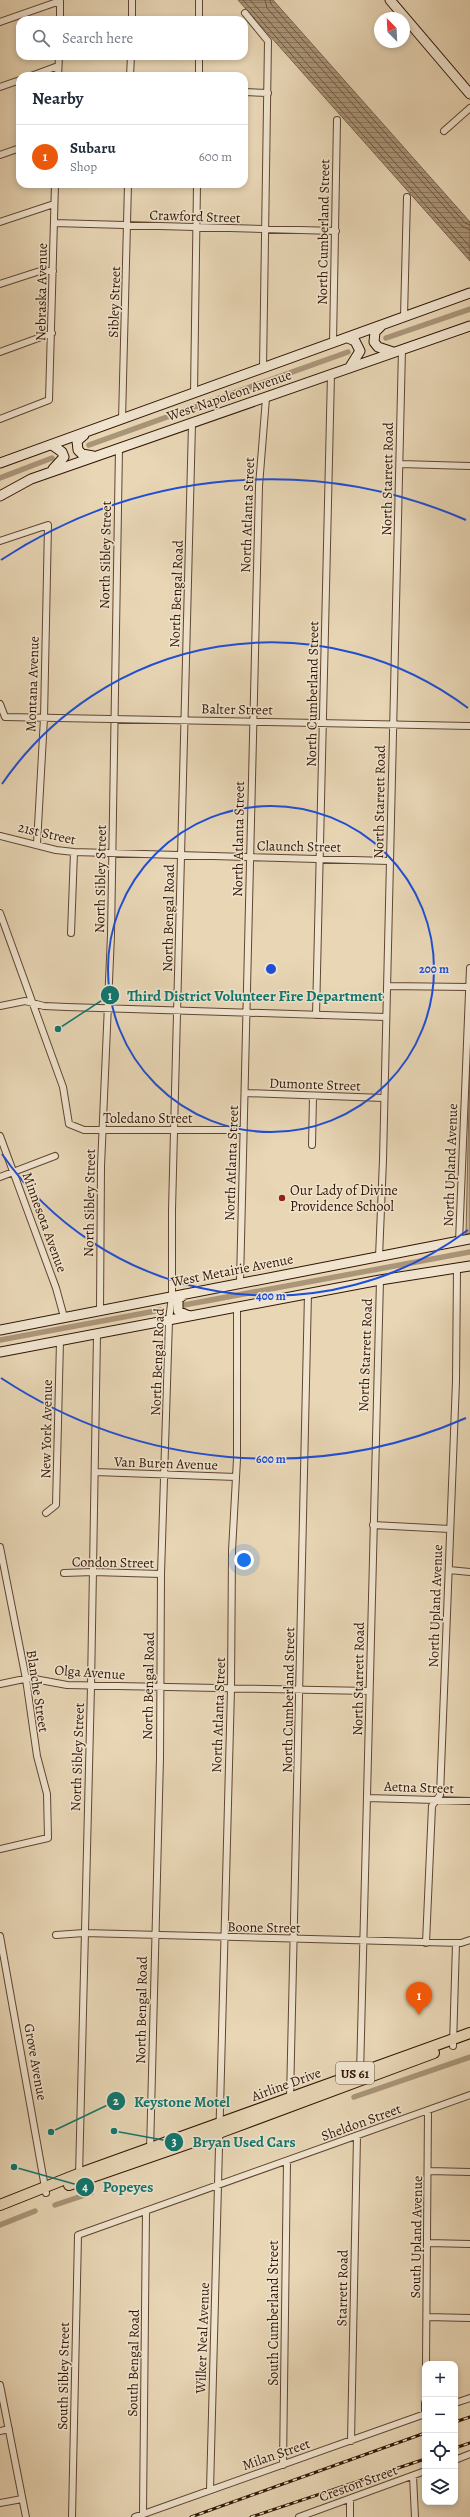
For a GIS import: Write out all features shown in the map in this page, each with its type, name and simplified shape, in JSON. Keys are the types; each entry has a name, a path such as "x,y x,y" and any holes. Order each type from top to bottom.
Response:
{"highway":[{"name":"Airline Drive","path":"453,2043 470,2033"},
{"name":"Airline Drive","path":"0,2205 219,2128 360,2075 453,2043 470,2040"},
{"name":"Airline Drive","path":"0,2212 46,2190"}],"main road":[{"path":"390,0 470,94"},
{"name":"West Napoleon Avenue","path":"0,463 470,293"},
{"path":"382,325 375,332 374,342 378,347 397,350"},
{"name":"West Napoleon Avenue","path":"0,496 31,479 266,398 397,350 470,326"},
{"path":"348,338 355,341 360,351 350,367"},
{"path":"86,432 77,441 78,450 82,454 96,456"},
{"path":"51,472 64,457 62,452 52,445"},
{"name":"West Metairie Avenue","path":"0,1330 240,1282 470,1239"},
{"path":"0,1352 308,1293 470,1266"},
{"path":"189,1316 178,1311 176,1304 178,1300 190,1292"}],"street":[{"path":"16,16 60,0 60,16"},
{"path":"132,0 132,16"},
{"path":"199,0 199,16"},
{"path":"0,22 16,16"},
{"path":"248,17 268,41 263,368"},
{"path":"58,72 59,60"},
{"path":"130,72 131,60"},
{"path":"199,60 199,72"},
{"path":"42,72 58,66"},
{"path":"0,87 16,81"},
{"path":"248,92 268,93"},
{"path":"444,131 470,108"},
{"name":"North Cumberland Street","path":"333,343 337,120"},
{"path":"0,155 16,149"},
{"name":"Nebraska Avenue","path":"0,418 48,400 51,394 55,188"},
{"name":"Sibley Street","path":"122,420 128,188"},
{"path":"194,394 197,188"},
{"path":"404,317 407,197"},
{"path":"0,222 54,204"},
{"name":"Crawford Street","path":"54,223 336,231"},
{"path":"0,284 40,271 53,271"},
{"path":"0,352 52,333"},
{"name":"North Starrett Road","path":"379,1256 400,464 397,350"},
{"name":"North Cumberland Street","path":"316,1015 331,374"},
{"name":"North Atlanta Street","path":"240,1282 259,486 266,398"},
{"name":"North Bengal Road","path":"150,2152 161,1688 161,1574 169,1320 172,1296 172,1210 192,424"},
{"name":"North Sibley Street","path":"100,1310 103,1130 112,854 118,448"},
{"path":"400,464 470,466"},
{"name":"Montana Avenue","path":"0,542 48,524 44,718 37,844"},
{"name":"Balter Street","path":"0,704 5,717 470,726"},
{"name":"21st Street","path":"0,836 74,852 112,854"},
{"path":"71,933 74,852"},
{"name":"Claunch Street","path":"112,854 320,858 389,861"},
{"path":"0,913 32,1003"},
{"name":"North Upland Avenue","path":"459,1242 470,968"},
{"path":"387,986 469,987"},
{"path":"0,1006 25,1001 44,1006 386,1018"},
{"name":"Toledano Street","path":"32,1003 63,1087 65,1110 69,1124 75,1128 84,1130 244,1130"},
{"name":"Dumonte Street","path":"245,1093 384,1098"},
{"path":"312,1145 313,1096"},
{"name":"Minnesota Avenue","path":"0,1136 64,1317"},
{"path":"0,1177 55,1156"},
{"name":"North Upland Avenue","path":"426,1942 432,1806 440,1795 449,1570 457,1268"},
{"name":"North Starrett Road","path":"360,2075 380,1280"},
{"name":"North Cumberland Street","path":"291,2102 308,1293"},
{"name":"North Atlanta Street","path":"219,2128 231,1689 232,1551 236,1477 237,1307"},
{"name":"North Sibley Street","path":"79,2177 91,1686 97,1334"},
{"name":"New York Avenue","path":"46,1513 56,1505 60,1341"},
{"name":"Van Buren Avenue","path":"95,1472 236,1477"},
{"path":"373,1525 450,1529"},
{"name":"Blanche Street","path":"0,1547 26,1679 37,1756 47,1794 48,1838 0,1849"},
{"path":"449,1570 470,1572"},
{"name":"Condon Street","path":"64,1573 93,1572 161,1574"},
{"name":"Olga Avenue","path":"0,1684 26,1679 67,1685 91,1686 369,1691"},
{"name":"Aetna Street","path":"367,1798 470,1801"},
{"name":"Boone Street","path":"56,1935 84,1933 294,1940 456,1943 470,1940"},
{"name":"Grove Avenue","path":"0,1936 46,2190"},
{"path":"453,2043 456,1943"},
{"name":"Sheldon Street","path":"78,2235 470,2095"},
{"name":"South Upland Avenue","path":"426,2361 429,2171 428,2110"},
{"name":"Wilker Neal Avenue","path":"210,2490 219,2128"},
{"name":"Starrett Road","path":"350,2441 357,2136"},
{"name":"South Cumberland Street","path":"283,2465 287,2161"},
{"path":"429,2171 470,2172"},
{"name":"South Bengal Road","path":"143,2514 146,2211"},
{"name":"South Sibley Street","path":"72,2517 78,2235"},
{"path":"428,2243 470,2244"},
{"path":"427,2317 470,2318"},
{"path":"0,2385 26,2517"},
{"path":"458,2402 470,2398"},
{"name":"Milan Street","path":"135,2517 422,2415"},
{"path":"0,2431 9,2429"},
{"path":"458,2459 470,2454"},
{"name":"Creston Street","path":"299,2517 422,2472"},
{"path":"413,2476 415,2517"},
{"path":"350,2499 350,2517"},
{"path":"0,2503 22,2500"}],"green space":[{"path":"470,1061 470,1233 466,1234"}],"water":[{"path":"238,0 273,0 470,222 470,261"}],"waterway":[{"path":"386,338 470,309"},
{"path":"89,445 348,352"},
{"path":"0,478 52,458"},
{"path":"184,1305 470,1252"},
{"path":"0,1340 161,1310"},
{"path":"354,2097 470,2057"},
{"path":"55,2205 91,2193"},
{"path":"0,2225 35,2211"}],"railway":[{"path":"458,2421 470,2417"},
{"path":"191,2517 422,2434"},
{"path":"458,2447 470,2443"},
{"path":"251,2517 422,2460"}],"place":[{"name":"Third District Volunteer Fire Department","path":"58,1029"},
{"name":"Our Lady of Divine Providence School","path":"282,1198"},
{"name":"Subaru","path":"419,2015"},
{"name":"Bryan Used Cars","path":"114,2131"},
{"name":"Keystone Motel","path":"51,2132"},
{"name":"Popeyes","path":"14,2167"}]}
